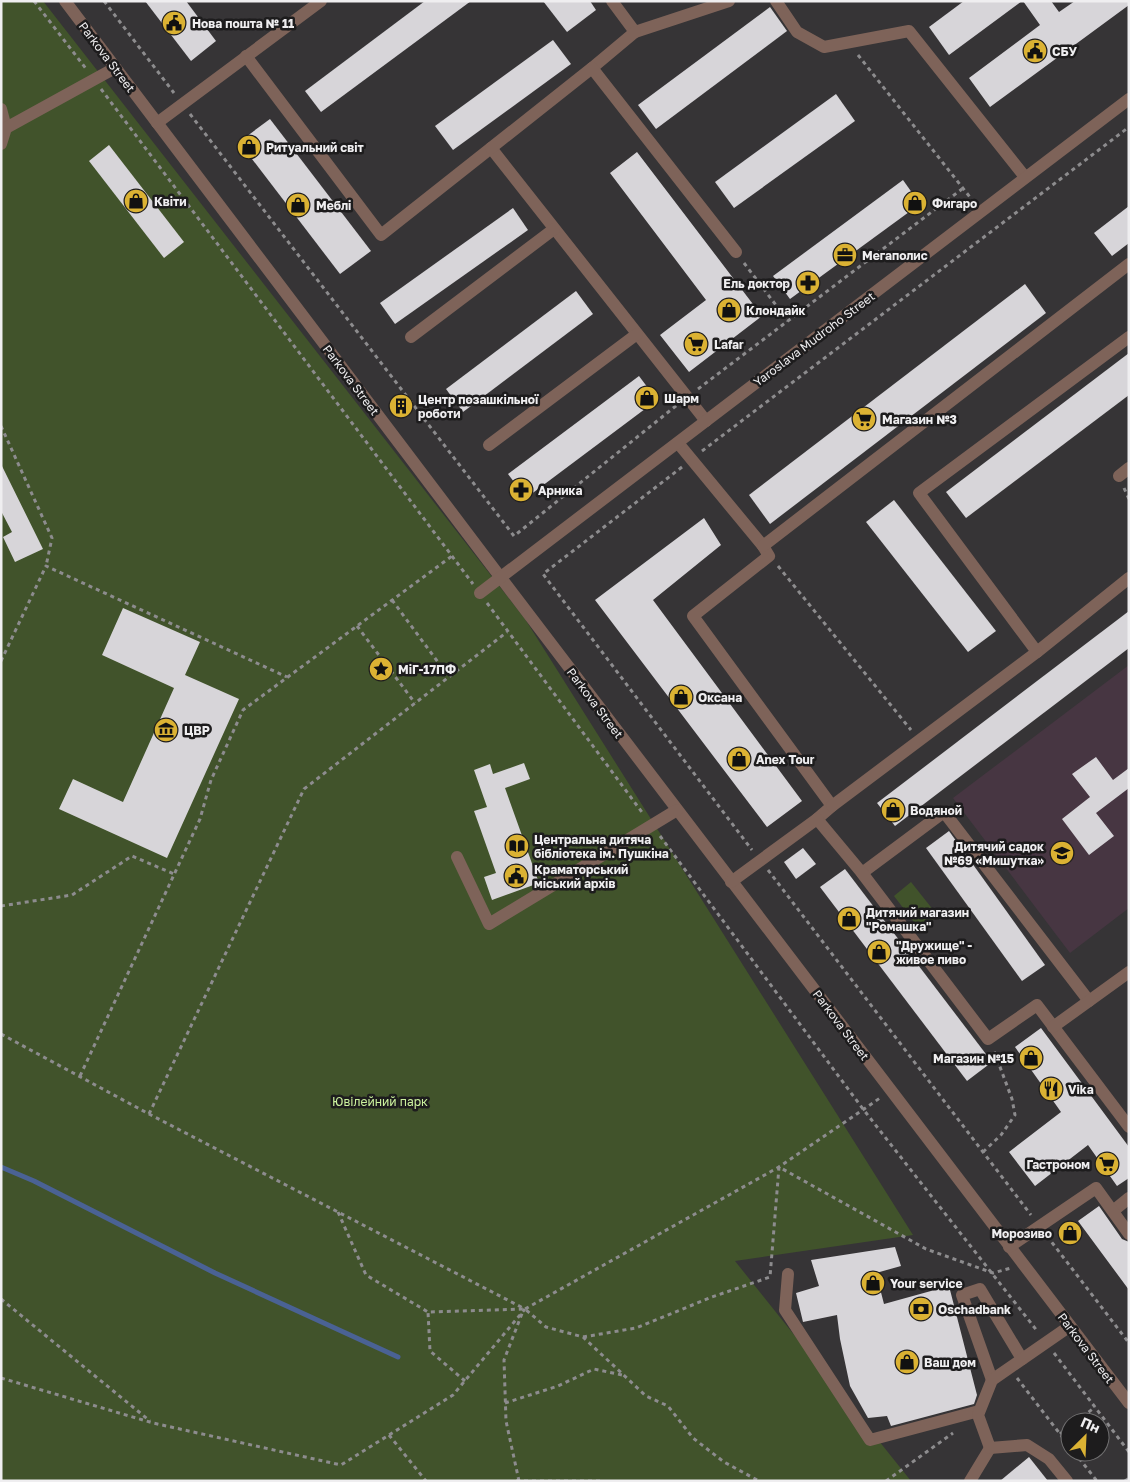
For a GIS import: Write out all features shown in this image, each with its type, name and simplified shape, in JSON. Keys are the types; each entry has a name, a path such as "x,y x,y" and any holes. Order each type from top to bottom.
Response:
{"street":[{"name":"Parkova Street","path":"65,1 731,882 1129,1403"},
{"path":"156,123 321,1"},
{"path":"612,1 635,32"},
{"path":"246,56 380,235 635,32 729,1"},
{"path":"776,1 797,32 824,47 909,31 1026,177"},
{"path":"4,129 115,68"},
{"path":"592,68 736,252"},
{"name":"Yaroslava Mudroho Street","path":"480,594 1129,99"},
{"path":"1,109 4,129 1,144"},
{"path":"490,148 706,422"},
{"path":"411,336 554,229"},
{"path":"832,806 693,616 766,551 1129,264"},
{"path":"490,445 637,334"},
{"path":"1037,652 919,494 1129,337"},
{"path":"678,443 766,551"},
{"path":"731,882 1037,652 1129,578"},
{"path":"457,856 489,924 677,810"},
{"path":"862,873 944,812 1089,1001"},
{"path":"817,819 862,873 988,1039 1037,1005 1129,1127"},
{"path":"1053,1026 1129,972"},
{"path":"1010,1247 1096,1188 1129,1234"},
{"path":"1113,1211 1129,1198"},
{"path":"788,1274 785,1310 870,1440 979,1411"},
{"path":"992,1380 962,1295 980,1289 1022,1359"},
{"path":"990,1448 978,1415 992,1380 1070,1326"},
{"path":"990,1448 1027,1445 1049,1460 1067,1481"},
{"path":"970,1481 990,1448"}],"path":[{"path":"34,1 452,556 243,710 210,780 200,819 80,1076"},
{"path":"104,1 514,536 688,397 962,189"},
{"path":"853,48 981,211"},
{"path":"1129,127 543,574 1129,1343"},
{"path":"736,252 788,321"},
{"path":"1,426 52,538 46,566 1,661"},
{"path":"766,551 920,741"},
{"path":"46,566 288,677"},
{"path":"392,600 449,677"},
{"path":"357,626 415,703"},
{"path":"149,1114 304,789 507,632 863,1109 993,1273 1129,1452"},
{"path":"1,906 72,895 132,856 174,874"},
{"path":"1,1034 149,1114 525,1309 546,1327 583,1337 636,1328 712,1297 770,1277 778,1167"},
{"path":"983,1152 1001,1135 1015,1115 1004,1074 988,1039"},
{"path":"1,1378 153,1423 341,1465 453,1395 525,1309 778,1167 890,1091"},
{"path":"778,1167 926,1249 993,1273 1024,1265"},
{"path":"338,1212 366,1275 428,1312 525,1309"},
{"path":"1,1299 153,1423"},
{"path":"525,1309 504,1360 506,1421 517,1481 604,1481"},
{"path":"428,1312 430,1351 465,1381"},
{"path":"583,1337 646,1396 668,1406 693,1438 724,1462 759,1481"},
{"path":"1009,1368 1060,1434"},
{"path":"506,1403 558,1386 594,1369 624,1376"},
{"path":"1089,1412 1095,1407"},
{"path":"886,1481 955,1432"},
{"path":"389,1435 426,1481"},
{"path":"1082,1462 1097,1481"},
{"path":"1125,1481 1129,1478"}],"shaded area":[{"name":"Дитячий садок №69 «Мишутка»","path":"1129,665 1129,908 1070,953 953,798"}],"green space":[{"name":"Ювілейний парк","path":"1,1 43,1 525,619 913,1235 735,1261 911,1481 1,1481"},
{"path":"911,882 938,916 920,930 894,896"}],"building":[{"path":"145,1 186,1 216,41 191,61"},
{"path":"425,1 471,1 321,112 305,91"},
{"path":"543,1 590,1 596,10 567,32"},
{"path":"964,1 1022,1 949,55 929,27"},
{"name":"СБУ","path":"1023,1 1051,1 1059,12 1075,1 1129,1 1129,5 990,107 969,78 1040,25"},
{"path":"770,7 787,31 656,129 638,105"},
{"path":"553,40 571,64 453,150 435,126"},
{"path":"836,94 855,121 734,208 715,182"},
{"path":"270,119 371,251 340,274 239,142"},
{"name":"Квіти","path":"109,145 184,242 164,258 89,161"},
{"path":"637,152 762,316 689,372 660,335 706,300 610,173"},
{"path":"903,180 920,204 790,299 773,276"},
{"path":"1129,206 1129,243 1112,256 1094,233"},
{"path":"513,208 528,230 395,324 380,303"},
{"path":"1025,284 1046,313 770,524 749,495"},
{"path":"576,291 593,314 463,412 446,389"},
{"path":"1129,353 1129,395 966,518 946,492"},
{"path":"639,376 657,400 526,498 508,474"},
{"path":"1,464 43,549 15,562 3,537 12,532 1,511"},
{"path":"894,500 996,631 968,652 866,522"},
{"path":"704,518 721,545 653,600 802,801 767,827 595,600"},
{"path":"123,608 200,642 185,675 239,699 167,858 59,809 73,779 123,802 174,688 102,655"},
{"path":"1129,611 1129,648 895,826 877,803"},
{"path":"1096,757 1113,780 1129,768 1129,788 1096,813 1114,836 1089,855 1062,819 1090,797 1072,774"},
{"path":"524,763 530,779 505,788 539,883 492,900 484,877 496,873 474,811 487,807 474,770 490,764 493,774"},
{"path":"949,831 1045,965 1022,981 926,848"},
{"path":"803,848 816,864 796,879 784,862"},
{"path":"845,869 992,1062 967,1081 820,887"},
{"path":"1041,1028 1129,1147 1129,1178 1117,1186 1088,1145 1035,1186 1009,1152 1061,1112 1015,1047"},
{"path":"1099,1206 1122,1239 1129,1242 1129,1290 1078,1221"},
{"name":"Ваш дом","path":"895,1247 901,1266 876,1273 884,1304 949,1286 977,1395 974,1404 891,1426 887,1416 868,1418 850,1386 837,1315 803,1322 796,1293 819,1286 811,1260"},
{"path":"1029,1457 1048,1481 1000,1481"}],"waterway":[{"path":"1,1167 34,1181 215,1273 398,1357"}],"place":[{"name":"Нова пошта № 11","path":"174,23"},
{"name":"СБУ","path":"1035,51"},
{"name":"Ритуальний світ","path":"249,147"},
{"name":"Квіти","path":"136,201"},
{"name":"Фигаро","path":"915,203"},
{"name":"Меблі","path":"298,205"},
{"name":"Мегаполис","path":"845,255"},
{"name":"Ель доктор","path":"808,283"},
{"name":"Клондайк","path":"729,310"},
{"name":"Lafar","path":"696,344"},
{"name":"Шарм","path":"647,398"},
{"name":"Центр позашкільної роботи","path":"401,406"},
{"name":"Магазин №3","path":"864,419"},
{"name":"Арника","path":"521,490"},
{"name":"МіГ-17ПФ","path":"381,669"},
{"name":"Оксана","path":"681,697"},
{"name":"ЦВР","path":"166,730"},
{"name":"Anex Tour","path":"739,759"},
{"name":"Водяной","path":"893,810"},
{"name":"Центральна дитяча бібліотека ім. Пушкіна","path":"517,846"},
{"name":"Дитячий садок №69 «Мишутка»","path":"1062,853"},
{"name":"Краматорський міський архів","path":"516,876"},
{"name":"Дитячий магазин \"Ромашка\"","path":"849,919"},
{"name":"\"Дружище\" - живое пиво","path":"879,952"},
{"name":"Магазин №15","path":"1031,1058"},
{"name":"Vika","path":"1051,1089"},
{"name":"Гастроном","path":"1107,1164"},
{"name":"Морозиво","path":"1070,1233"},
{"name":"Your service","path":"873,1283"},
{"name":"Oschadbank","path":"921,1309"},
{"name":"Ваш дом","path":"907,1362"}]}
